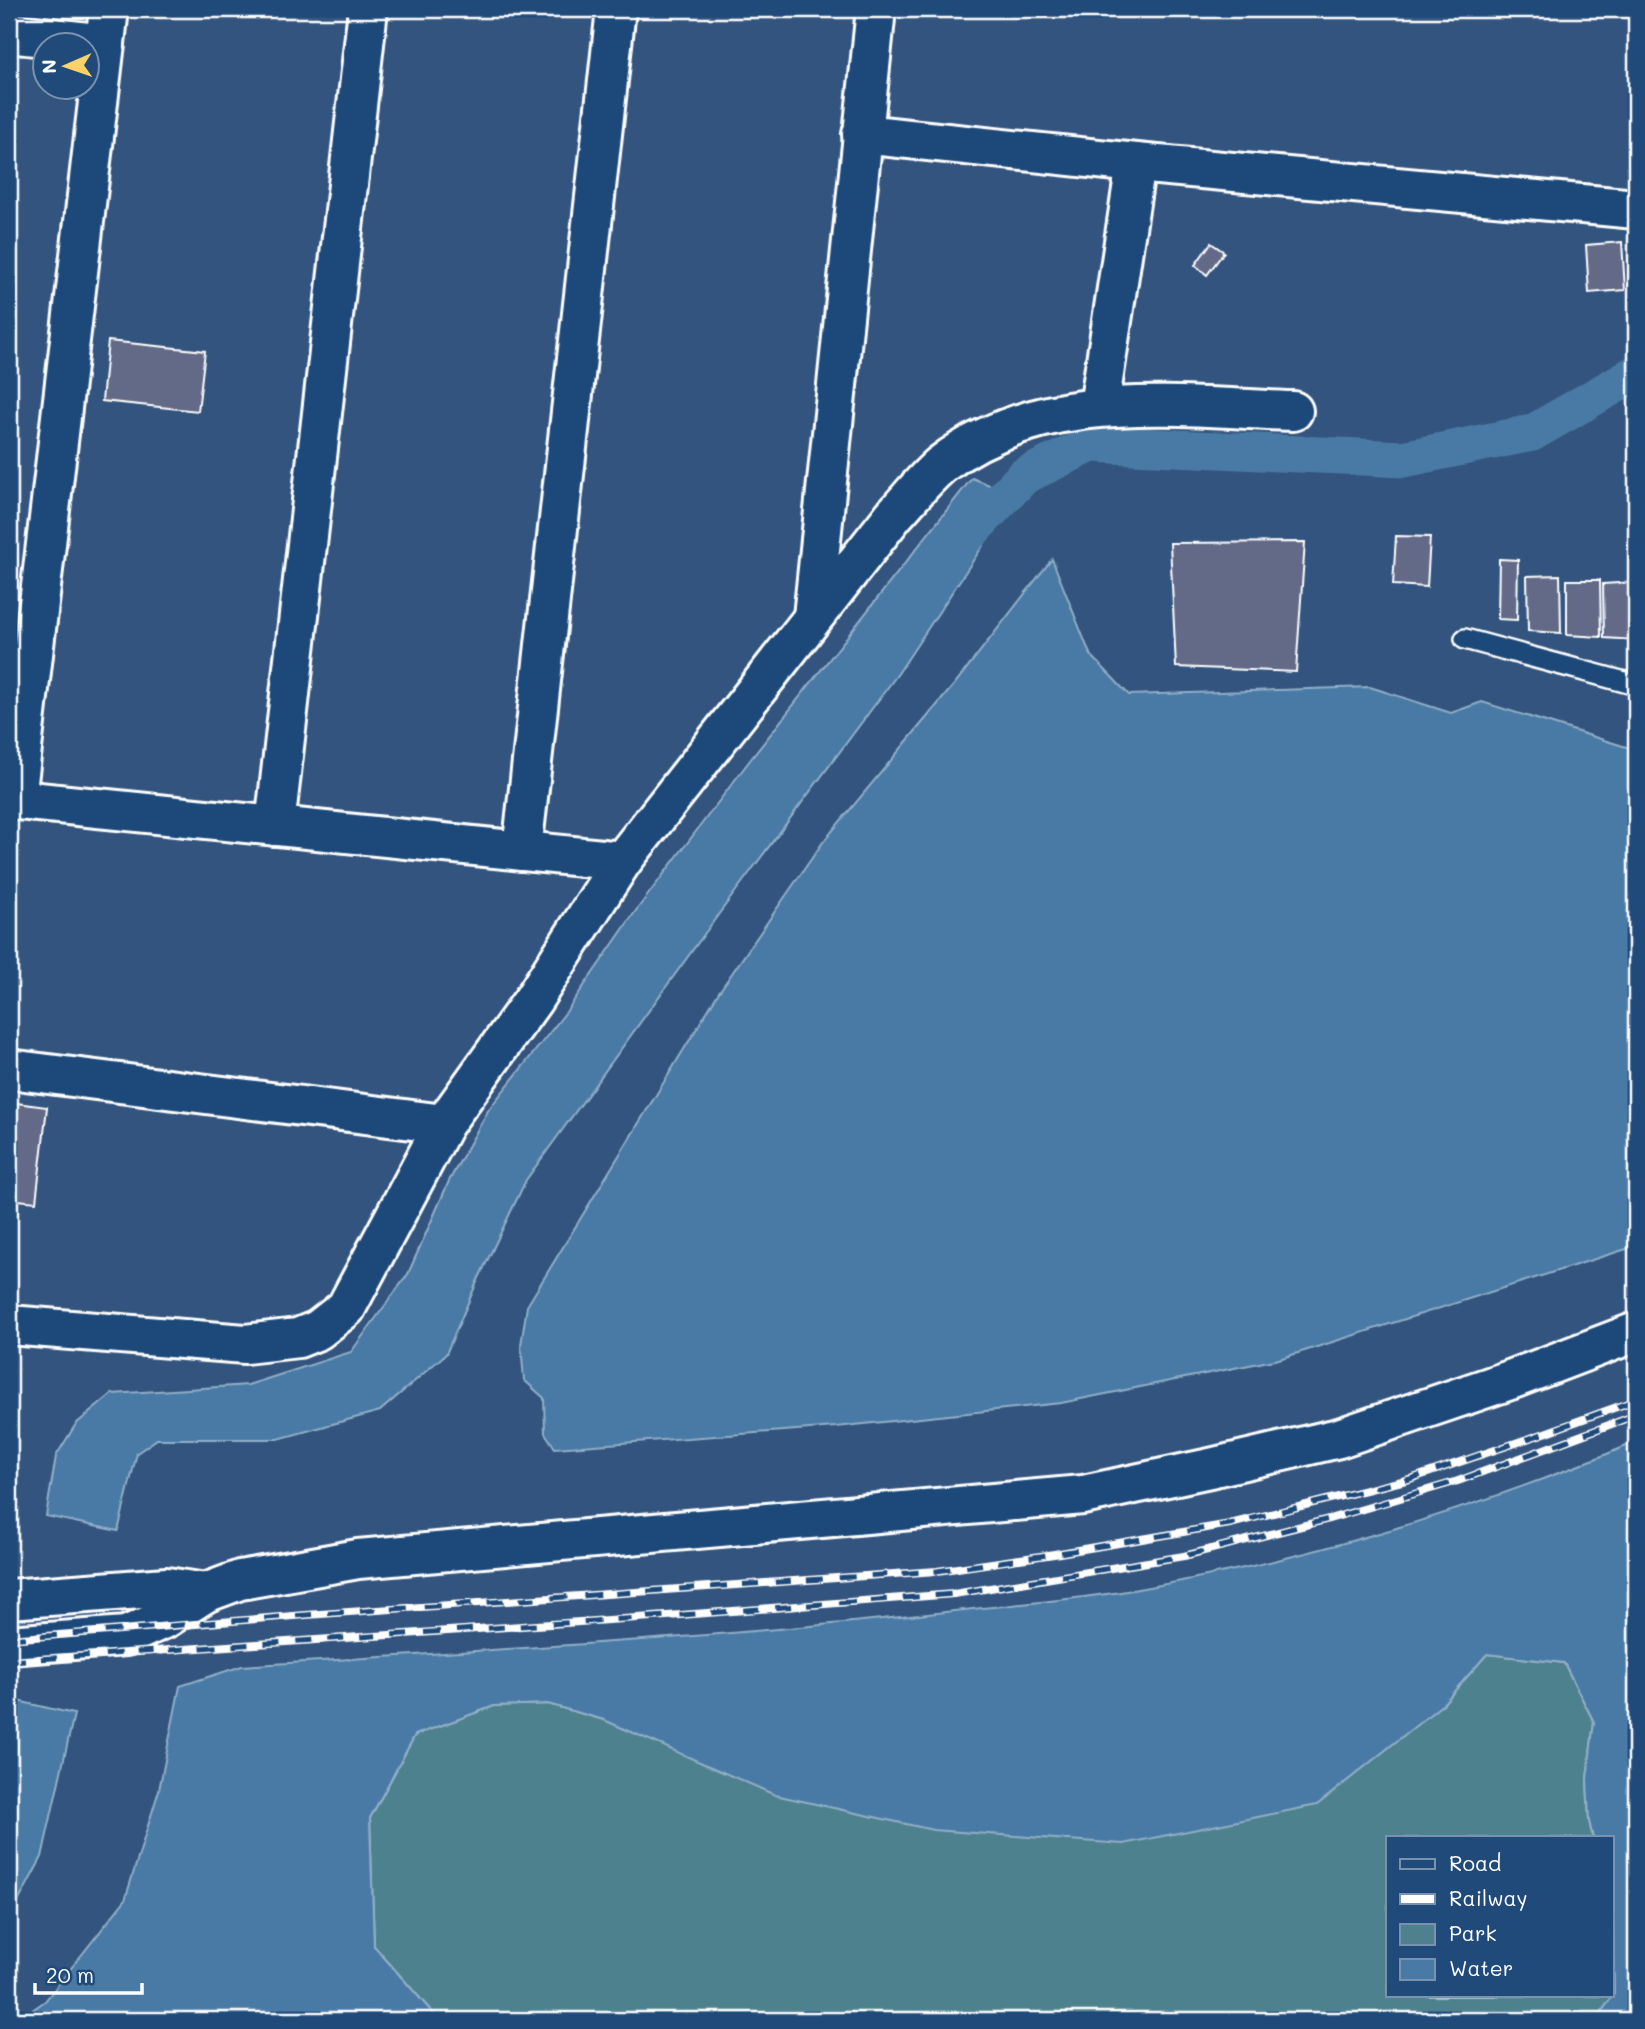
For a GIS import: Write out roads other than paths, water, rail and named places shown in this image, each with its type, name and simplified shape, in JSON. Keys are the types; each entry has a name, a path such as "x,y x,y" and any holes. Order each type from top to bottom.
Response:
{"street":[{"path":"275,825 368,9"},
{"path":"522,851 616,9"},
{"path":"813,617 876,9"},
{"path":"9,33 107,26 12,799 622,861"},
{"path":"862,134 1136,163 1636,209"},
{"path":"1099,407 1136,163"},
{"path":"9,1325 245,1345 298,1338 318,1330 346,1308 444,1124 533,1000 622,861 894,515 941,465 986,437 1051,414 1099,407 1293,411"},
{"path":"9,1069 444,1124"},
{"path":"9,1645 126,1636 166,1618 205,1592 240,1580 359,1559 1083,1494 1339,1438 1510,1380 1636,1332"},
{"path":"9,1599 167,1587 205,1592"}],"lane":[{"path":"1465,639 1636,685"}],"water":[{"path":"972,478 992,486 1004,514 897,675 721,911 526,1180 446,1354 380,1411 278,1439 157,1439 137,1453 118,1531 46,1516 56,1456 76,1424 112,1394 248,1385 351,1352 408,1274 449,1181 489,1109 566,1012 635,912 747,764"},
{"path":"1052,559 1090,654 1129,695 1370,687 1451,713 1482,702 1636,750 1636,1246 1279,1359 1061,1403 836,1427 555,1448 545,1433 544,1398 524,1380 521,1345 527,1306 719,992 823,842 953,686"},
{"path":"1636,1442 1636,2020 1596,2020 1614,1997 1614,1836 1593,1836 1589,1821 1587,1779 1594,1722 1564,1663 1487,1654 1443,1704 1317,1805 1123,1844 933,1830 775,1795 604,1720 548,1704 494,1706 415,1735 370,1818 374,1946 439,2020 18,2020 45,2001 125,1900 159,1790 180,1686 242,1666 776,1629 1069,1599 1138,1589 1329,1547 1454,1510"},
{"path":"9,1699 74,1714 42,1857 9,1919"}],"waterway":[{"path":"964,539 1024,476 1091,444 1403,459 1532,433 1636,373"}],"railway":[{"path":"9,1639 306,1615 937,1571 1054,1554 1230,1524 1410,1479 1636,1400"},
{"path":"9,1661 954,1594 1184,1556 1329,1519 1458,1481 1636,1415"}]}
